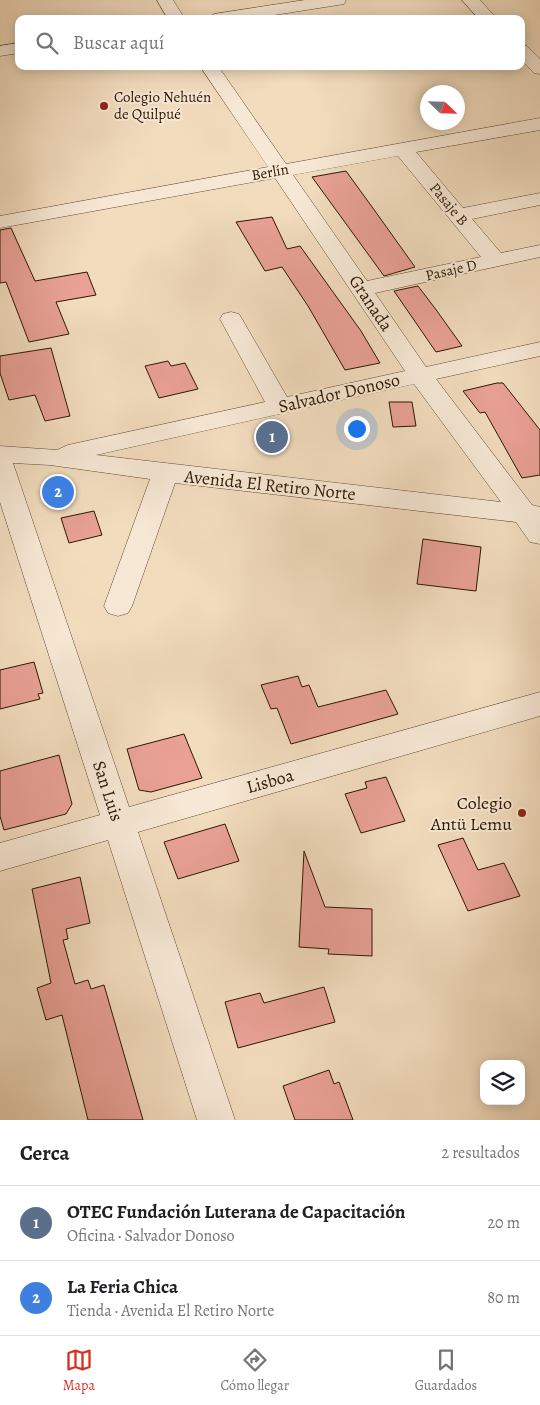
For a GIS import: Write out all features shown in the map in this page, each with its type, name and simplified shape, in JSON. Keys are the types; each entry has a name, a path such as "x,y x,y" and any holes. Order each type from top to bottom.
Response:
{"street":[{"path":"165,0 174,15"},
{"path":"240,15 338,0"},
{"path":"470,0 485,15"},
{"path":"0,51 15,49"},
{"path":"525,54 540,69"},
{"name":"Granada","path":"212,70 420,375 532,514 540,535"},
{"name":"Berlín","path":"0,222 540,124"},
{"name":"Pasaje B","path":"402,148 495,260"},
{"path":"458,215 540,199"},
{"name":"Pasaje D","path":"361,289 540,251"},
{"path":"231,319 280,406"},
{"name":"Salvador Donoso","path":"50,458 540,349"},
{"name":"Avenida El Retiro Norte","path":"0,454 50,458 165,473 532,514"},
{"name":"San Luis","path":"0,462 216,1120"},
{"path":"118,606 165,473"},
{"name":"Lisboa","path":"0,857 540,704"}],"building":[{"path":"346,171 415,267 384,276 312,177"},
{"path":"272,217 287,249 300,246 361,331 380,363 345,370 308,306 282,267 265,271 236,222"},
{"path":"11,228 35,281 87,272 96,295 56,302 69,334 29,342 6,282 0,283 0,230"},
{"path":"418,286 462,346 436,352 394,291"},
{"path":"51,348 70,416 45,421 35,395 9,400 0,373 0,356"},
{"path":"168,361 171,366 185,363 198,389 159,398 145,366"},
{"path":"503,383 540,430 540,475 522,478 485,412 480,413 463,391"},
{"path":"389,402 412,402 416,426 393,427"},
{"path":"94,511 102,535 69,543 61,518"},
{"path":"423,539 481,547 476,591 417,584"},
{"path":"34,662 43,693 38,694 40,699 0,709 0,670"},
{"path":"298,676 302,687 309,685 318,707 386,690 398,714 291,744 277,708 271,709 261,685"},
{"path":"184,734 202,778 151,792 139,790 127,749"},
{"path":"59,755 72,804 66,814 4,830 0,816 0,771"},
{"path":"386,777 405,821 361,833 345,794 367,788 365,782"},
{"path":"225,824 239,861 178,879 164,842"},
{"path":"463,838 478,870 504,863 520,896 468,911 438,845"},
{"path":"304,851 325,907 372,909 372,956 328,954 329,949 299,947"},
{"path":"80,877 90,923 66,929 68,939 63,940 75,984 88,980 91,989 104,985 143,1120 88,1120 62,1015 46,1020 37,988 51,983 32,889"},
{"path":"324,987 335,1022 238,1048 225,1002 260,993 264,1003"},
{"path":"329,1070 334,1084 339,1082 353,1120 295,1120 283,1086"}],"place":[{"name":"Colegio Nehuén de Quilpué","path":"104,106"},
{"name":"OTEC Fundación Luterana de Capacitación","path":"272,437"},
{"name":"La Feria Chica","path":"58,492"},
{"name":"Colegio Antü Lemu","path":"522,813"}]}
